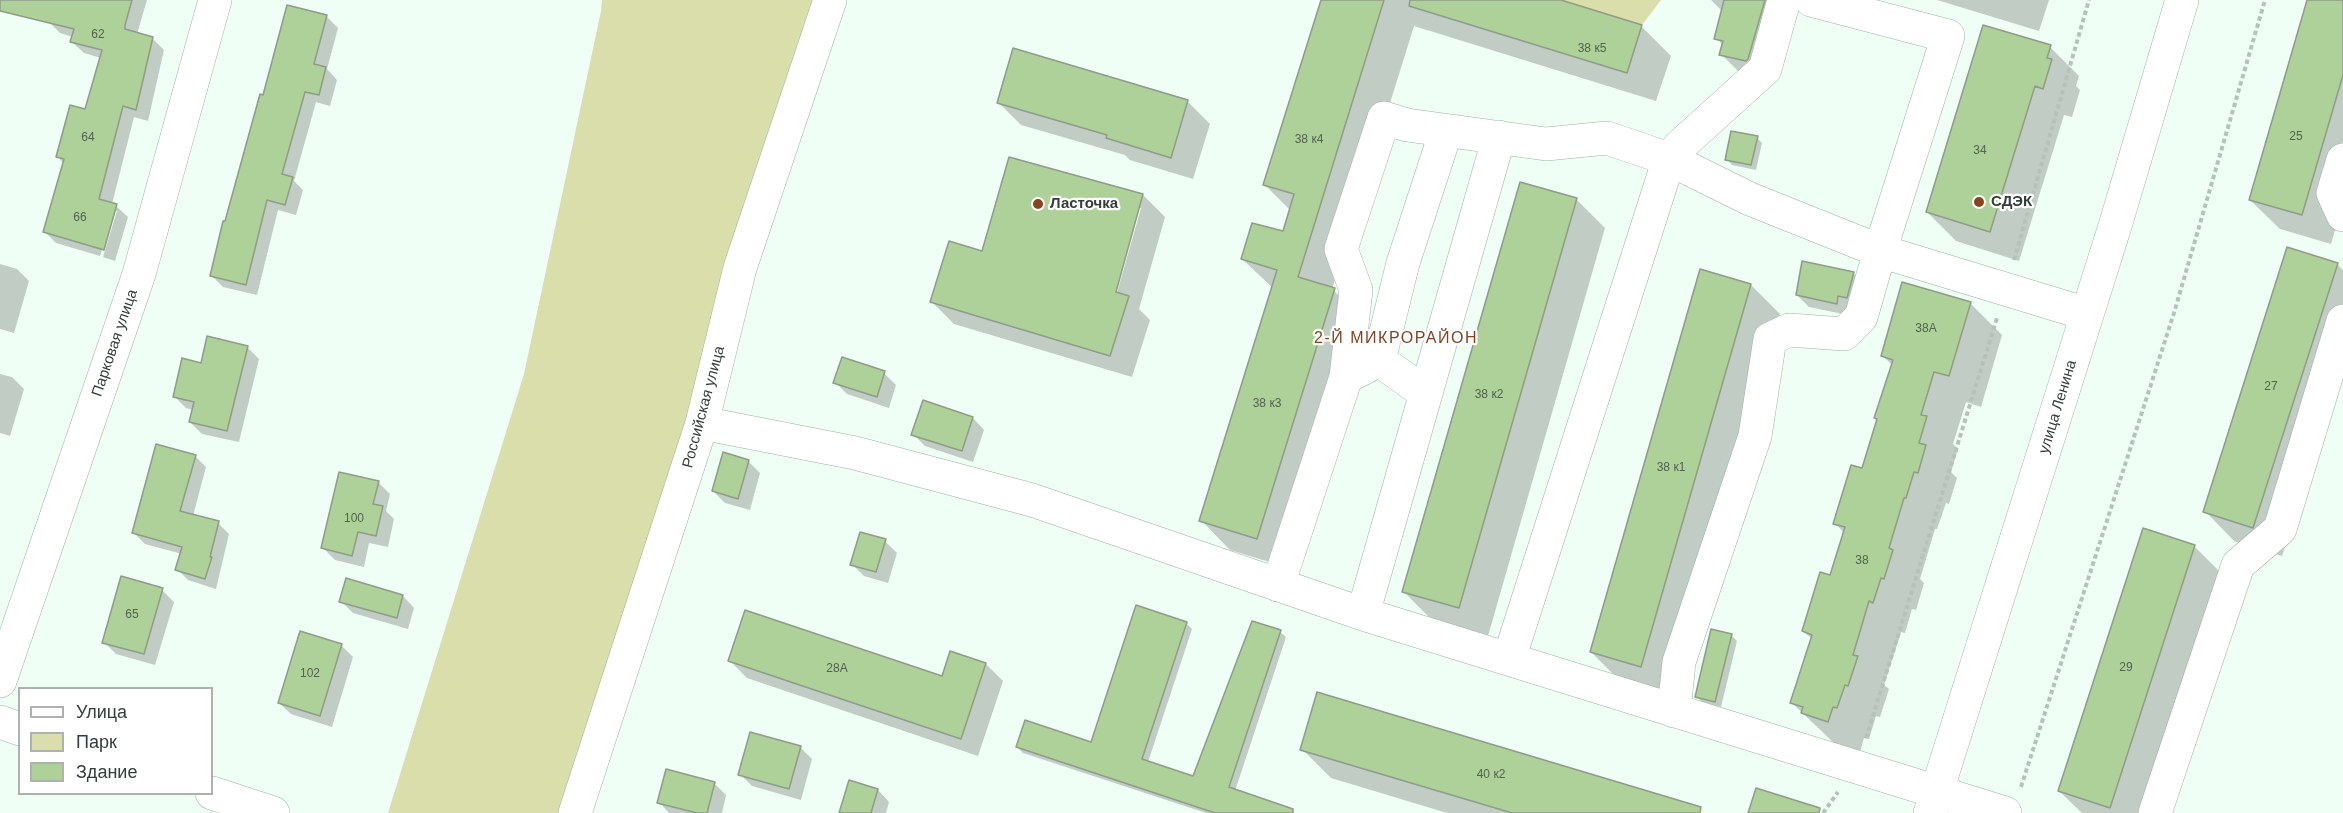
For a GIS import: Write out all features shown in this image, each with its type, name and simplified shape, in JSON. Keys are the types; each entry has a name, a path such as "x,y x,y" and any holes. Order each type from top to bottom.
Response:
{"street":[{"name":"Парковая улица","path":"0,681 139,274 215,0"},
{"name":"Российская улица","path":"575,813 702,423 740,268 830,0"},
{"path":"1509,659 1670,159 1680,146 1765,69 1784,0"},
{"path":"1674,711 1679,662 1755,436 1770,339 1789,330 1844,334 1861,317 1948,36 1811,0"},
{"name":"улица Ленина","path":"1933,802 2087,314 2182,0"},
{"path":"1278,585 1346,377 1356,290 1341,249 1384,118 1407,125 1546,144 1606,138 1670,159 1750,199 1880,251 2005,291 2087,314"},
{"path":"1346,377 1379,360 1403,263 1446,131"},
{"path":"1363,614 1499,137"},
{"path":"2343,160 2333,194 2343,215"},
{"path":"2155,813 2238,565 2280,529 2343,321"},
{"path":"1379,360 1425,393"},
{"path":"702,423 855,453 1032,500 1363,614 1857,768 1933,802 2012,802"},
{"path":"0,722 18,728"},
{"path":"213,793 273,813"}],"path":[{"path":"1823,813 1857,768 2005,291 2089,0"},
{"path":"2012,802 2174,313 2265,0"}],"green space":[{"path":"602,0 830,0 575,813 388,813 524,374"},
{"path":"1561,0 1661,0 1642,25"}],"building":[{"path":"0,0 132,0 125,29 153,37 136,110 123,106 99,199 117,204 104,250 43,232 64,159 56,157 70,105 85,109 102,50 70,42 74,29 0,11"},
{"path":"1321,0 1384,0 1298,277 1335,288 1257,539 1199,521 1277,270 1241,259 1252,223 1283,231 1294,194 1263,185"},
{"path":"1410,0 1561,0 1642,25 1627,73 1409,6"},
{"path":"1724,0 1765,0 1746,61 1719,55 1723,41 1714,39"},
{"path":"2307,0 2343,0 2343,75 2302,215 2249,200"},
{"path":"287,5 327,15 314,64 326,67 319,95 305,92 282,174 293,177 285,205 267,200 246,285 210,276 223,221 225,221 260,94 263,95"},
{"path":"1983,25 2051,45 2047,58 2052,59 2043,89 2035,86 1990,232 1926,212"},
{"path":"1013,48 1188,100 1171,158 1106,138 1107,135 997,103"},
{"path":"1731,131 1758,136 1751,165 1725,160"},
{"path":"1009,157 1143,194 1116,292 1129,296 1110,356 930,302 949,241 982,251"},
{"path":"1520,182 1577,198 1459,608 1402,592"},
{"path":"2287,247 2338,263 2253,528 2203,512"},
{"path":"1802,261 1854,272 1847,298 1838,296 1837,304 1796,295"},
{"path":"1700,269 1751,284 1641,667 1590,652"},
{"path":"1902,282 1971,302 1949,376 1934,372 1921,415 1927,416 1919,443 1926,445 1918,473 1914,472 1906,498 1904,498 1889,548 1893,550 1884,579 1881,578 1873,603 1869,601 1853,655 1858,656 1848,686 1845,685 1837,708 1833,707 1828,722 1801,713 1803,707 1790,703 1812,635 1802,631 1820,572 1830,575 1845,527 1833,524 1851,465 1862,468 1877,419 1874,418 1893,360 1881,356"},
{"path":"207,336 248,346 227,431 189,422 194,402 173,397 182,358 201,363"},
{"path":"842,357 885,371 877,397 833,383"},
{"path":"923,400 973,417 962,451 911,435"},
{"path":"156,444 196,455 180,511 219,521 205,579 175,570 182,547 132,533"},
{"path":"723,452 749,460 738,499 712,491"},
{"path":"339,472 379,481 373,504 383,506 376,536 358,532 352,556 321,548"},
{"path":"2143,528 2195,545 2110,808 2058,791"},
{"path":"860,532 886,539 876,572 850,565"},
{"path":"121,576 163,588 144,654 102,643"},
{"path":"346,578 403,595 397,618 339,602"},
{"path":"1136,605 1187,622 1142,759 1193,776 1252,621 1281,630 1229,787 1293,809 1293,813 1215,813 1016,747 1025,720 1091,742"},
{"path":"745,610 942,676 950,651 986,663 961,739 728,661"},
{"path":"1711,629 1732,634 1715,702 1695,697"},
{"path":"300,631 342,644 320,716 278,703"},
{"path":"1317,692 1701,807 1700,813 1512,813 1300,750"},
{"path":"750,732 801,746 789,789 738,775"},
{"path":"666,769 715,782 707,813 697,813 657,803"},
{"path":"849,780 878,789 871,813 839,813"},
{"path":"1756,788 1820,808 1819,813 1748,813"}],"place":[{"name":"СДЭК","path":"1979,202"},
{"name":"Ласточка","path":"1038,204"}],"district":[{"name":"2-Й МИКРОРАЙОН","path":"1396,339"}]}
